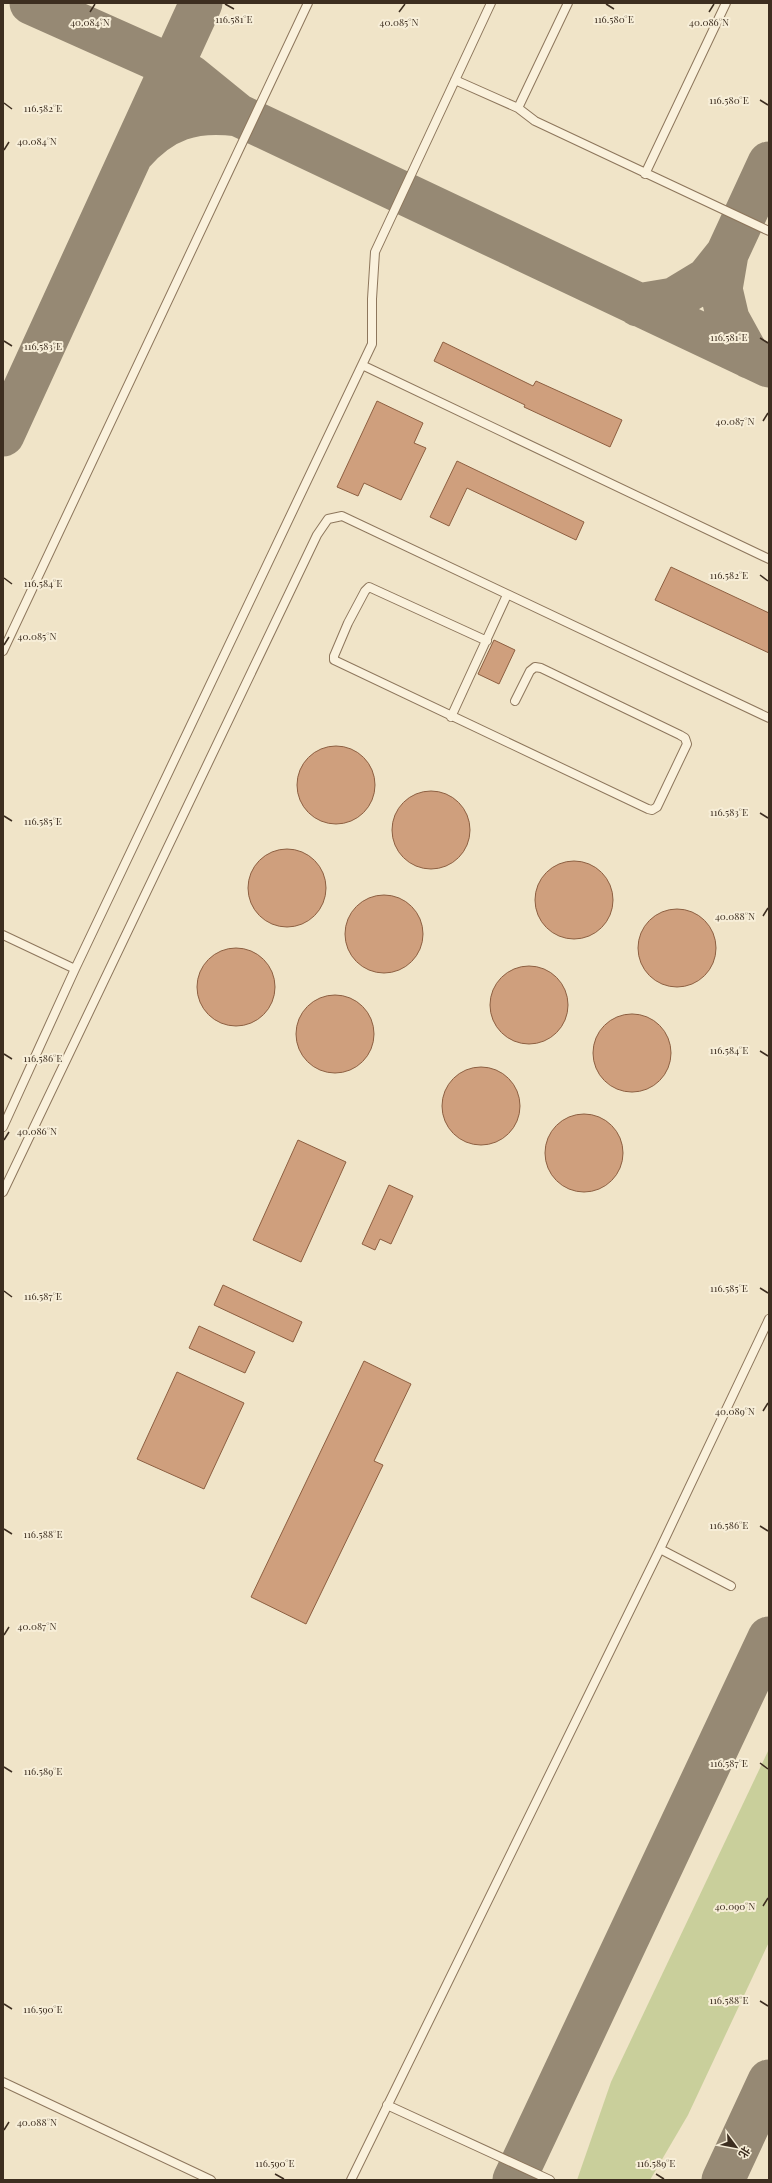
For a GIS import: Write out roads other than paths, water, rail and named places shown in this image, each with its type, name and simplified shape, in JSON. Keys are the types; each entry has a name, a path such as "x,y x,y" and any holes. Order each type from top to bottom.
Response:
{"lane":[{"path":"3,651 308,3"},
{"path":"3,1127 75,969 372,344 372,299 375,252 491,3"},
{"path":"518,108 568,3"},
{"path":"645,174 726,3"},
{"path":"455,80 518,108 535,121 645,174 769,231"},
{"path":"362,365 769,559"},
{"path":"3,1192 313,542 328,519 342,516 769,718"},
{"path":"487,641 369,587 364,591 348,622 334,656 336,663 652,810 657,807 687,744 685,738 680,735 541,668 535,667 530,671 515,701"},
{"path":"451,717 507,595"},
{"path":"3,935 75,969"},
{"path":"351,2180 660,1549 769,1319"},
{"path":"660,1549 731,1586"},
{"path":"3,2082 211,2180"},
{"path":"387,2105 550,2180"}]}
